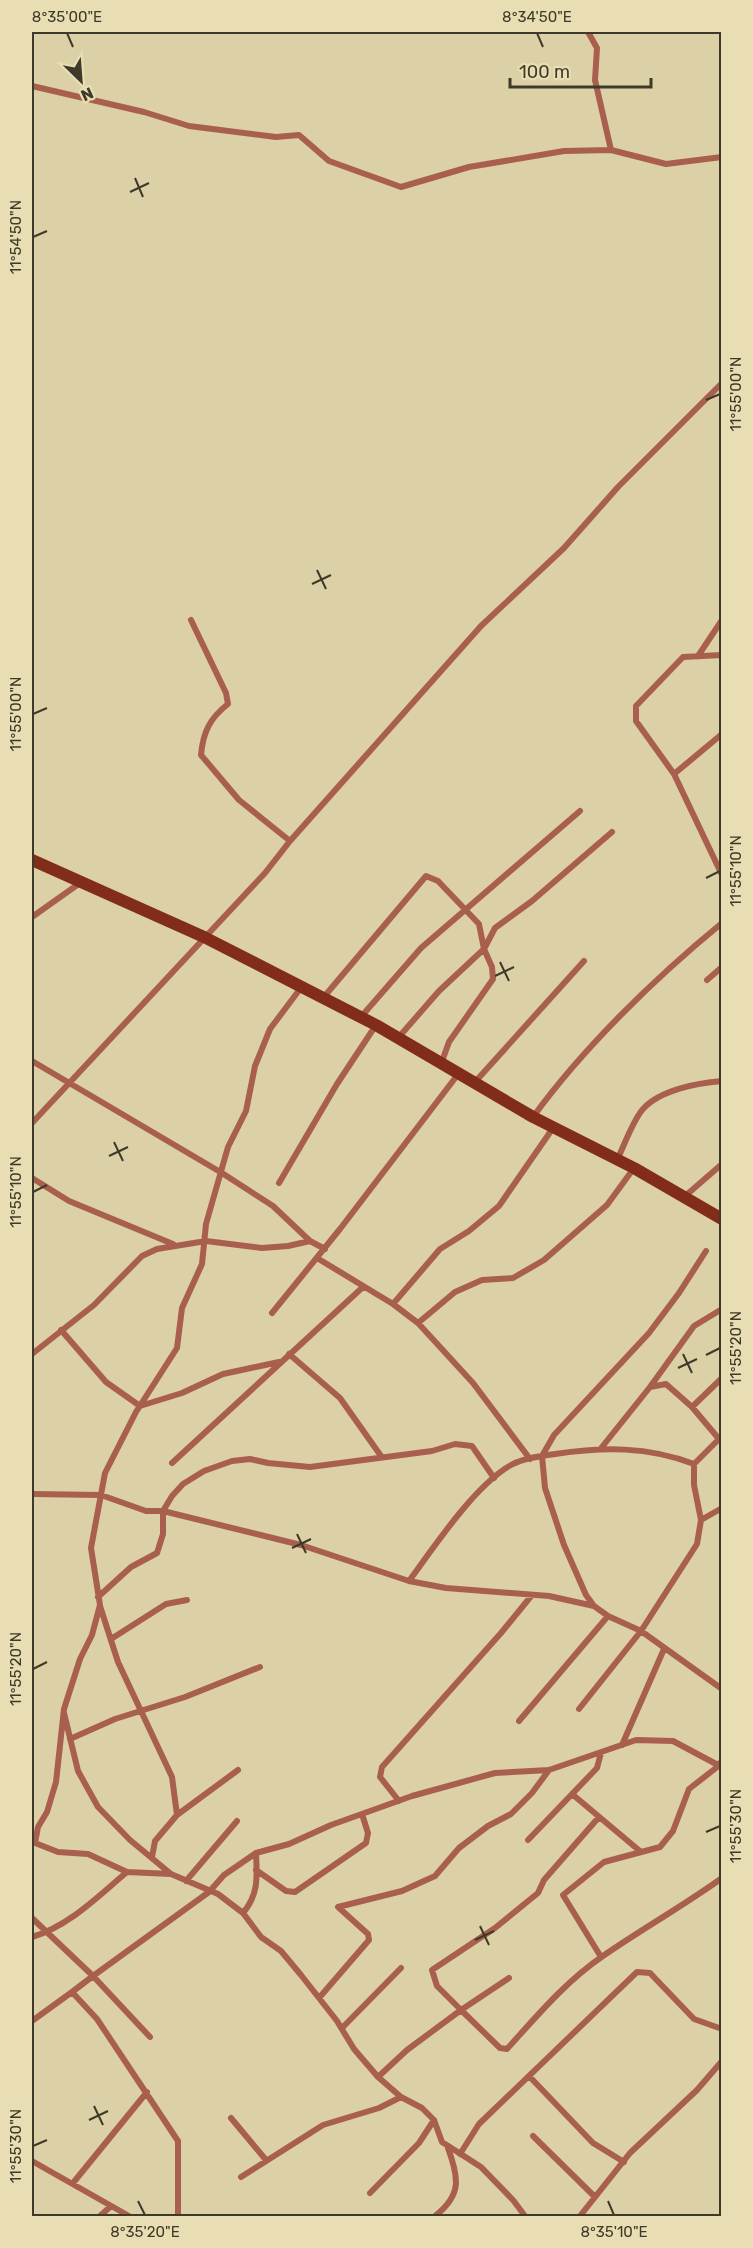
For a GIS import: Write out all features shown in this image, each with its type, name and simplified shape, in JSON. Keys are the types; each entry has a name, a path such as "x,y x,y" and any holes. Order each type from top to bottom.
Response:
{"street":[{"path":"588,32 597,48 595,80 611,150"},
{"path":"32,86 144,112 189,126 276,137 299,135 329,161 401,187 469,167 564,151 611,150 666,164 722,157"},
{"path":"32,1123 265,873 290,841 481,626 564,548 618,488 722,383"},
{"path":"191,620 226,693 228,704 215,714 203,735 201,755 239,800 290,841"},
{"path":"698,656 722,620"},
{"path":"722,655 683,657 636,706 636,721 674,774 722,875"},
{"path":"674,774 722,734"},
{"path":"360,1018 421,948 580,811"},
{"path":"398,1038 439,991 484,949 495,928 532,902 612,832"},
{"path":"32,860 204,937 300,989 376,1025 553,1128 634,1168 722,1219"},
{"path":"323,998 426,876 438,881 479,924 484,949 492,967 492,979 449,1042 441,1064"},
{"path":"32,917 81,882"},
{"path":"533,1116 554,1089 612,1027 722,923"},
{"path":"475,1082 584,961"},
{"path":"707,980 722,967"},
{"path":"177,1815 172,1777 118,1662 98,1597 91,1548 105,1473 140,1407 177,1348 182,1308 202,1264 206,1224 228,1146 246,1111 249,1084 270,1029 300,989"},
{"path":"279,1184 337,1084 376,1025"},
{"path":"32,1060 222,1173 273,1206 310,1240 325,1249"},
{"path":"272,1313 325,1249 459,1073"},
{"path":"617,1160 643,1109 666,1095 693,1083 722,1081"},
{"path":"393,1304 440,1249 469,1231 499,1206 553,1128"},
{"path":"683,1197 722,1164"},
{"path":"418,1323 455,1292 483,1280 513,1278 544,1260 607,1205 634,1168"},
{"path":"32,1178 77,1205 176,1246"},
{"path":"32,1354 94,1305 142,1256 157,1249 206,1241 262,1248 288,1246 310,1240"},
{"path":"594,1606 564,1545 545,1488 542,1456 554,1435 649,1333 679,1293 706,1251"},
{"path":"317,1258 393,1304 418,1323 473,1383 530,1459"},
{"path":"172,1463 363,1287"},
{"path":"602,1447 650,1387 694,1326 722,1309"},
{"path":"61,1330 106,1382 140,1407"},
{"path":"289,1354 340,1398 381,1456"},
{"path":"140,1407 182,1393 223,1374 280,1362"},
{"path":"692,1407 722,1378"},
{"path":"579,1709 641,1631 697,1544 701,1520 693,1485 694,1464 721,1440 692,1407 666,1384 650,1387"},
{"path":"98,1597 131,1567 156,1553 163,1534 163,1511 183,1484 204,1471 232,1461 250,1459 310,1467 432,1450 455,1444 472,1446 494,1478"},
{"path":"409,1581 464,1507 511,1464 542,1456 602,1447 648,1451 694,1464"},
{"path":"32,1494 101,1495 146,1510 163,1511 295,1543 409,1581 446,1588 549,1596 594,1606 608,1616 641,1631 722,1689"},
{"path":"701,1520 722,1508"},
{"path":"399,1801 380,1777 382,1767 501,1634 532,1595"},
{"path":"111,1639 166,1604 187,1600"},
{"path":"100,1605 92,1635 80,1659 63,1709 56,1782 47,1812 38,1827 33,1844 58,1852 88,1854 127,1872 171,1874"},
{"path":"519,1721 608,1616"},
{"path":"622,1745 664,1649"},
{"path":"70,1739 115,1719 185,1697 260,1666"},
{"path":"63,1709 78,1771 98,1807 130,1840 171,1874 218,1894 243,1913 261,1937 281,1951 342,2028 354,2049 378,2077 401,2097 423,2108 434,2120 439,2136 448,2148 456,2188 450,2204 435,2217"},
{"path":"32,2020 209,1892 224,1875 256,1854 289,1844 399,1801 495,1773 549,1770 636,1740 673,1741 720,1763 689,1790 673,1831 660,1847 604,1862 563,1895 601,1957"},
{"path":"528,1840 597,1768 601,1753"},
{"path":"152,1857 155,1841 177,1815 238,1770"},
{"path":"319,1998 369,1940 368,1934 338,1907 402,1891 435,1876 459,1848 488,1826 511,1814 532,1793 549,1770"},
{"path":"573,1794 641,1852"},
{"path":"256,1870 286,1891 295,1892 366,1843 368,1833 362,1814"},
{"path":"599,1817 544,1880 538,1893 495,1928 432,1971 437,1986 500,2048 507,2049 548,2004 601,1957 679,1909 722,1878"},
{"path":"186,1881 237,1821"},
{"path":"243,1913 253,1901 257,1886 256,1854"},
{"path":"32,1936 48,1932 72,1918 127,1872"},
{"path":"32,1918 67,1954 93,1976 150,2037"},
{"path":"342,2028 401,1968"},
{"path":"460,2154 479,2124 637,1972 650,1973 694,2019 722,2029"},
{"path":"378,2077 407,2050 460,2010 509,1978"},
{"path":"72,1992 97,2019 178,2141 178,2217"},
{"path":"580,2217 594,2196 624,2162 697,2090 721,2062"},
{"path":"529,2076 593,2143 624,2162"},
{"path":"73,2183 147,2092"},
{"path":"241,2176 323,2125 379,2108 401,2097"},
{"path":"231,2118 266,2160"},
{"path":"370,2193 419,2143 434,2120"},
{"path":"534,2136 594,2196"},
{"path":"448,2148 481,2167 513,2200 525,2217"},
{"path":"32,2161 129,2217"},
{"path":"100,2217 111,2206"}]}
